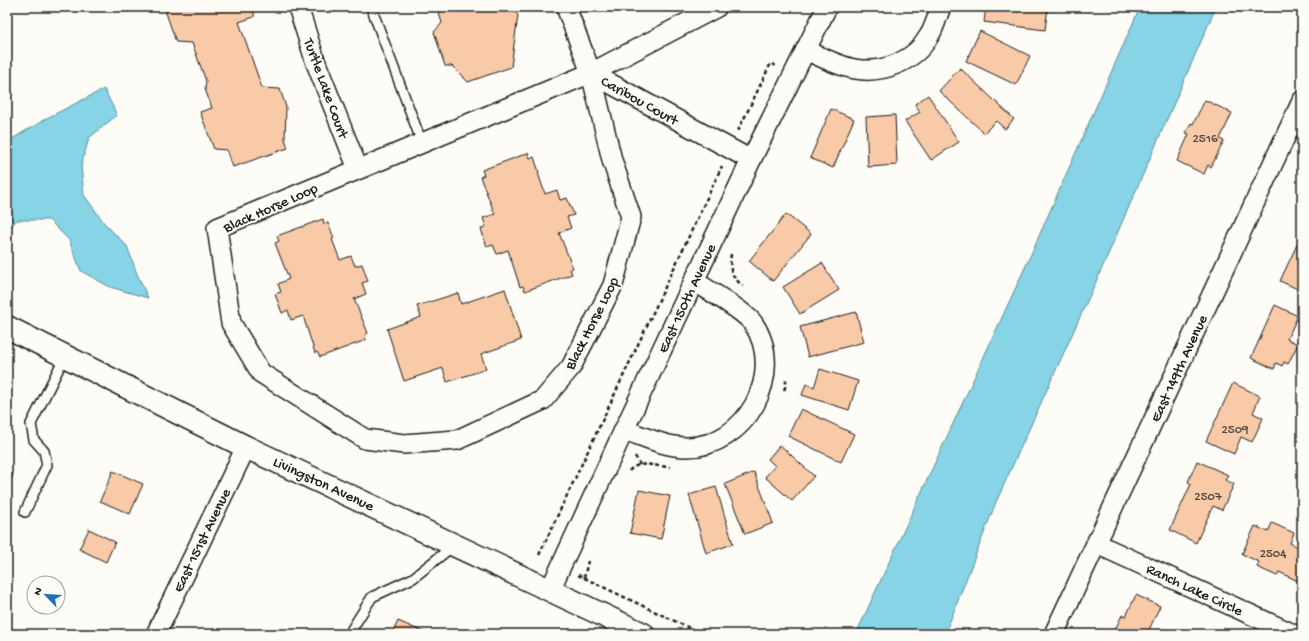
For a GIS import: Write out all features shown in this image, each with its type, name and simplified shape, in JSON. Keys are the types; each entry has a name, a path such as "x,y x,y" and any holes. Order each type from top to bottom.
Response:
{"street":[{"name":"Turtle Lake Court","path":"298,7 316,63 358,169"},
{"name":"Caribou Court","path":"566,7 591,73 751,160"},
{"path":"591,73 717,7"},
{"name":"East 150th Avenue","path":"550,590 751,160 826,7"},
{"path":"806,50 838,64 855,69 874,70 896,65 914,54 930,36 941,7"},
{"name":"Black Horse Loop","path":"591,73 612,160 631,217 613,285 571,367 543,400 457,440 404,444 366,439 261,373 232,323 217,228 591,73"},
{"name":"East 149th Avenue","path":"1054,634 1302,101"},
{"path":"624,430 667,444 686,447 706,444 726,436 746,419 756,403 763,382 766,359 761,338 752,322 735,308 694,281"},
{"name":"Livingston Avenue","path":"7,327 246,447 644,634"},
{"name":"East 151st Avenue","path":"156,634 246,447"},
{"name":"Ranch Lake Circle","path":"1097,544 1293,634"}],"lane":[{"path":"371,7 422,143"},
{"path":"25,512 47,465 44,451 34,440 31,424 65,356"},
{"path":"352,629 372,597 413,578 454,545"}],"path":[{"path":"539,555 771,63 793,75"},
{"path":"731,251 729,267 734,279 745,287"},
{"path":"783,391 786,385 786,377"},
{"path":"628,473 631,469 640,465 651,464 672,467"},
{"path":"584,578 588,557"},
{"path":"561,566 702,634"}],"water":[{"path":"1140,7 1216,7 1099,275 996,502 945,634 856,634 1028,261"},
{"path":"104,89 117,115 89,138 81,166 84,195 105,224 127,246 137,274 148,298 110,287 81,271 69,240 49,220 17,220 7,231 7,142 47,118"}],"building":[{"path":"164,7 254,7 254,17 239,22 262,88 280,89 286,107 285,139 288,148 233,167 227,150 214,149 200,112 212,108 205,89 206,81 192,43 176,42"},
{"path":"437,7 510,8 518,15 511,67 468,82 452,66 445,66 434,32 442,23"},
{"path":"986,7 1048,7 1045,30 984,22"},
{"path":"980,31 1030,56 1016,85 966,61"},
{"path":"960,68 1014,119 1005,129 996,121 984,133 939,91"},
{"path":"928,95 959,142 931,160 905,121 920,112 915,104"},
{"path":"1205,100 1232,113 1220,139 1224,141 1211,167 1208,165 1204,174 1177,161 1189,134 1186,133 1191,123 1193,124"},
{"path":"831,109 854,119 833,168 810,158"},
{"path":"895,115 897,165 868,167 866,117"},
{"path":"528,153 530,158 534,157 545,194 557,190 560,200 567,198 574,215 567,217 571,228 559,233 573,268 570,269 572,274 525,291 523,286 520,287 508,250 497,254 493,245 487,247 481,229 486,226 483,218 495,214 480,177 484,175 482,170"},
{"path":"786,214 811,234 773,281 749,261"},
{"path":"323,219 324,224 328,223 340,260 351,256 355,266 362,264 368,281 362,283 366,294 354,299 368,333 365,335 366,340 320,357 317,352 315,353 303,316 291,320 288,310 282,313 275,294 281,292 278,284 289,279 275,243 279,241 277,236"},
{"path":"1302,234 1302,291 1280,281"},
{"path":"822,263 839,290 800,314 783,287"},
{"path":"505,289 521,340 481,354 486,369 447,382 443,368 404,381 387,329 421,317 417,306 458,293 461,304"},
{"path":"1275,305 1298,316 1287,339 1298,344 1288,364 1284,362 1282,366 1276,363 1274,369 1251,358"},
{"path":"856,312 864,342 808,357 800,327"},
{"path":"820,369 858,381 849,410 802,395 806,384 814,387"},
{"path":"1233,383 1260,396 1253,413 1263,418 1252,442 1241,437 1234,454 1206,441"},
{"path":"801,409 854,434 841,462 788,436"},
{"path":"780,445 814,476 792,501 765,477 775,466 768,459"},
{"path":"1197,461 1228,475 1225,480 1234,484 1222,510 1213,506 1196,543 1170,530 1191,484 1188,482"},
{"path":"113,471 143,484 130,514 100,501"},
{"path":"7,472 13,475 7,489"},
{"path":"754,472 773,523 745,534 725,484"},
{"path":"716,487 733,544 706,553 689,495"},
{"path":"639,490 670,496 661,539 630,533"},
{"path":"1272,523 1294,533 1290,543 1302,549 1302,583 1279,572 1277,576 1257,567 1259,562 1242,554 1255,526 1268,532"},
{"path":"89,529 115,542 106,562 79,549"},
{"path":"1136,595 1160,606 1148,632 1153,634 1113,634 1122,615 1126,616"},
{"path":"398,621 428,634 392,634"}]}
